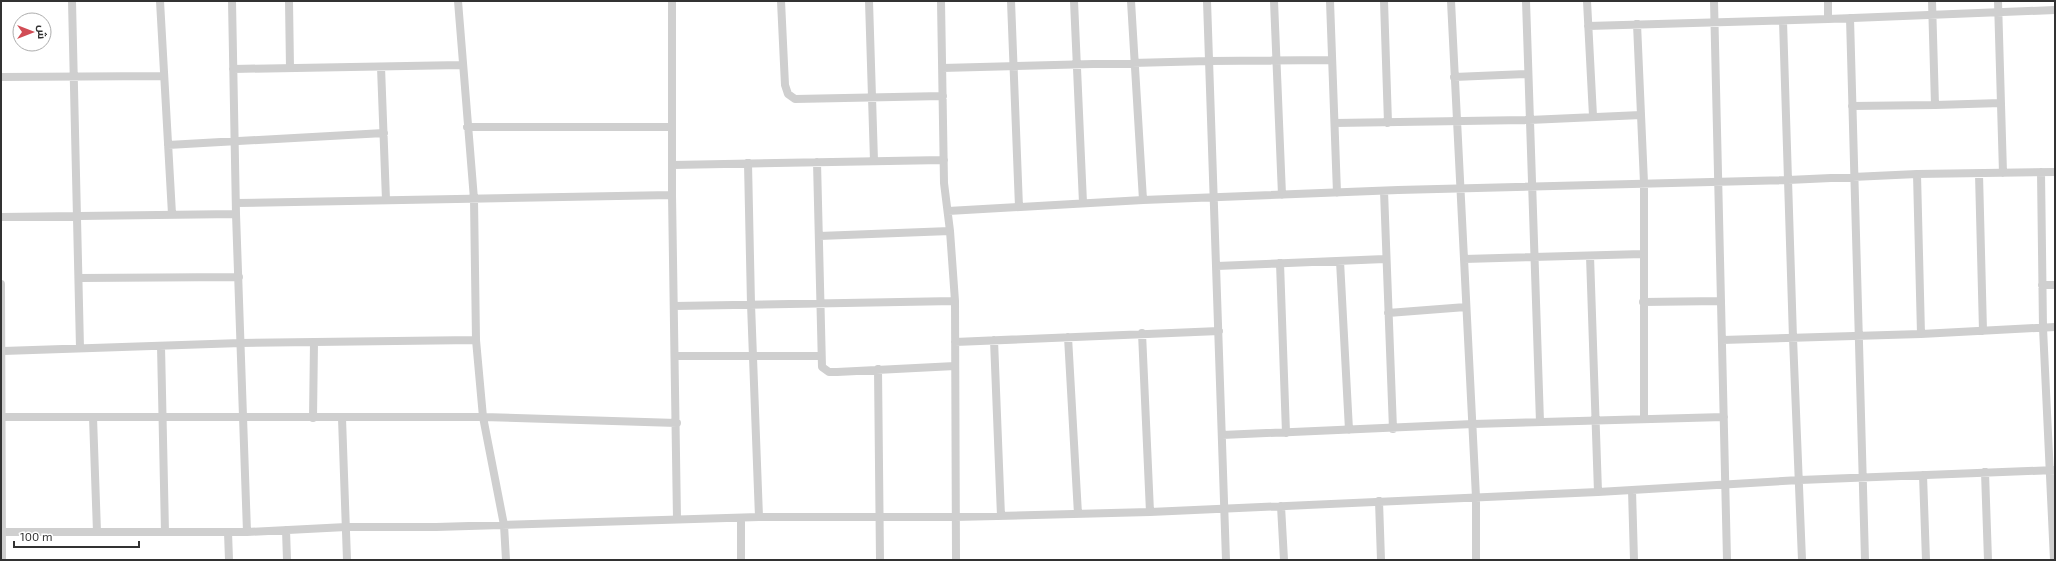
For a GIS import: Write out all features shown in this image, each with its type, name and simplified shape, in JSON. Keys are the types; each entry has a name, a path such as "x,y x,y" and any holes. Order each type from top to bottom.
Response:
{"street":[{"path":"72,1 80,348"},
{"path":"160,1 172,214"},
{"path":"232,1 236,214 242,343 247,532"},
{"path":"289,1 290,68"},
{"path":"458,1 474,199 476,340 483,417 504,525 506,560"},
{"path":"672,1 672,195 676,356 677,519"},
{"path":"781,1 785,85 788,94 796,99 943,96"},
{"path":"868,1 874,161"},
{"path":"941,1 944,160 956,301 956,560"},
{"path":"1011,1 1019,207"},
{"path":"1074,1 1083,203"},
{"path":"1130,1 1136,64 1143,200"},
{"path":"1207,1 1226,560"},
{"path":"1274,1 1282,195"},
{"path":"1330,1 1337,193"},
{"path":"1384,1 1388,123"},
{"path":"1451,1 1473,424 1476,497 1476,560"},
{"path":"1526,1 1540,422"},
{"path":"1587,1 1593,116"},
{"path":"1714,1 1727,560"},
{"path":"1828,1 1828,19"},
{"path":"1932,1 1935,105"},
{"path":"1998,1 2003,173"},
{"path":"1588,26 1783,21 2055,10"},
{"path":"1850,18 1864,478 1865,560"},
{"path":"1783,21 1802,560"},
{"path":"1637,24 1644,183 1644,419"},
{"path":"942,68 1209,61 1332,60"},
{"path":"234,69 462,65"},
{"path":"382,66 386,200"},
{"path":"1454,77 1528,74"},
{"path":"1,77 164,76"},
{"path":"1852,106 2001,103"},
{"path":"1335,123 1457,122 1641,115"},
{"path":"467,127 672,127"},
{"path":"168,145 384,133"},
{"path":"672,165 944,160"},
{"path":"817,162 822,367 829,372 955,366"},
{"path":"748,163 751,304 759,517"},
{"path":"2041,172 2043,328 2052,470 2054,560"},
{"path":"948,211 1143,200 1460,188 1788,180 1917,174 2055,172"},
{"path":"1917,174 1921,334"},
{"path":"1979,174 1983,331"},
{"path":"1384,191 1385,259 1393,429"},
{"path":"236,203 672,195"},
{"path":"1,217 236,214"},
{"path":"819,236 950,232"},
{"path":"1464,259 1643,254"},
{"path":"1590,256 1598,492"},
{"path":"1217,266 1385,259"},
{"path":"1340,261 1349,430"},
{"path":"1280,264 1286,433"},
{"path":"79,278 239,277"},
{"path":"1,284 3,351 2,560"},
{"path":"2042,285 2055,285"},
{"path":"674,306 820,302 956,301"},
{"path":"1643,302 1721,301"},
{"path":"1388,313 1466,307"},
{"path":"1722,340 1921,334 2055,327"},
{"path":"956,342 1142,333 1219,331"},
{"path":"1142,333 1150,512"},
{"path":"1068,337 1078,514"},
{"path":"3,351 242,343 476,340"},
{"path":"994,340 1001,516"},
{"path":"312,418 314,342"},
{"path":"160,346 165,532"},
{"path":"676,356 821,356"},
{"path":"878,369 880,560"},
{"path":"3,417 483,417 677,423"},
{"path":"93,417 97,532"},
{"path":"1222,435 1393,429 1473,424 1724,417"},
{"path":"342,418 347,560"},
{"path":"2,532 247,532 346,527 504,525 759,517 956,517 1150,512 1598,492 1800,480 2052,470"},
{"path":"1985,472 1988,560"},
{"path":"1923,475 1926,560"},
{"path":"1632,490 1634,560"},
{"path":"1378,501 1381,560"},
{"path":"1281,506 1284,560"},
{"path":"741,518 741,560"},
{"path":"286,530 287,560"},
{"path":"228,532 229,560"}]}
